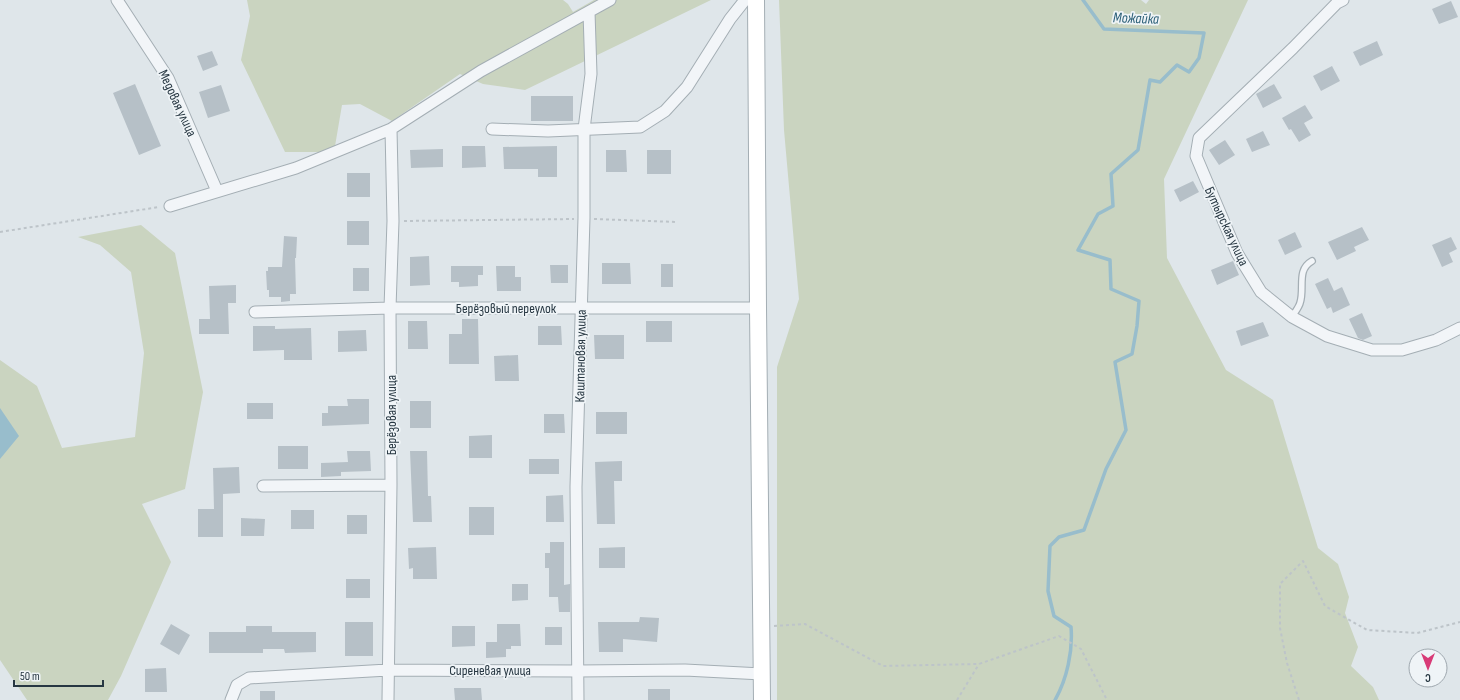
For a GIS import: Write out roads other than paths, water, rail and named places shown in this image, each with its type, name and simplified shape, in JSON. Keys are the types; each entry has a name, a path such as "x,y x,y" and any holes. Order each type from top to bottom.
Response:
{"main road":[{"path":"756,0 762,700"}],"street":[{"name":"Медовая улица","path":"117,0 168,78 217,191"},
{"path":"170,206 296,168 390,129 481,71 610,0"},
{"path":"492,129 548,131 640,127 664,111 687,87 730,19 745,0"},
{"name":"Бутырская улица","path":"1343,0 1337,3 1200,138 1196,156 1237,253 1261,292 1292,317 1327,336 1372,350 1402,350 1436,340 1460,328"},
{"name":"Каштановая улица","path":"578,700 576,487 584,218 584,129 591,74 589,12"},
{"name":"Берёзовая улица","path":"388,700 391,485 390,308 393,221 390,129"},
{"name":"Берёзовый переулок","path":"255,312 390,308 758,308"},
{"path":"263,486 391,485"},
{"name":"Сиреневая улица","path":"231,700 237,685 249,678 388,670 685,670 762,674"}],"lane":[{"path":"1292,317 1301,302 1302,272 1307,264 1312,261"}],"water":[{"path":"0,408 19,436 0,459"}],"waterway":[{"name":"Можайка","path":"1055,700 1063,683 1068,665 1071,646 1071,627 1054,616 1048,591 1050,546 1059,537 1084,530 1106,469 1126,430 1115,362 1132,354 1137,326 1139,301 1111,289 1110,260 1078,250 1098,214 1113,206 1111,174 1138,150 1150,80 1160,82 1177,65 1189,72 1199,58 1204,33 1104,29 1083,0"}]}
